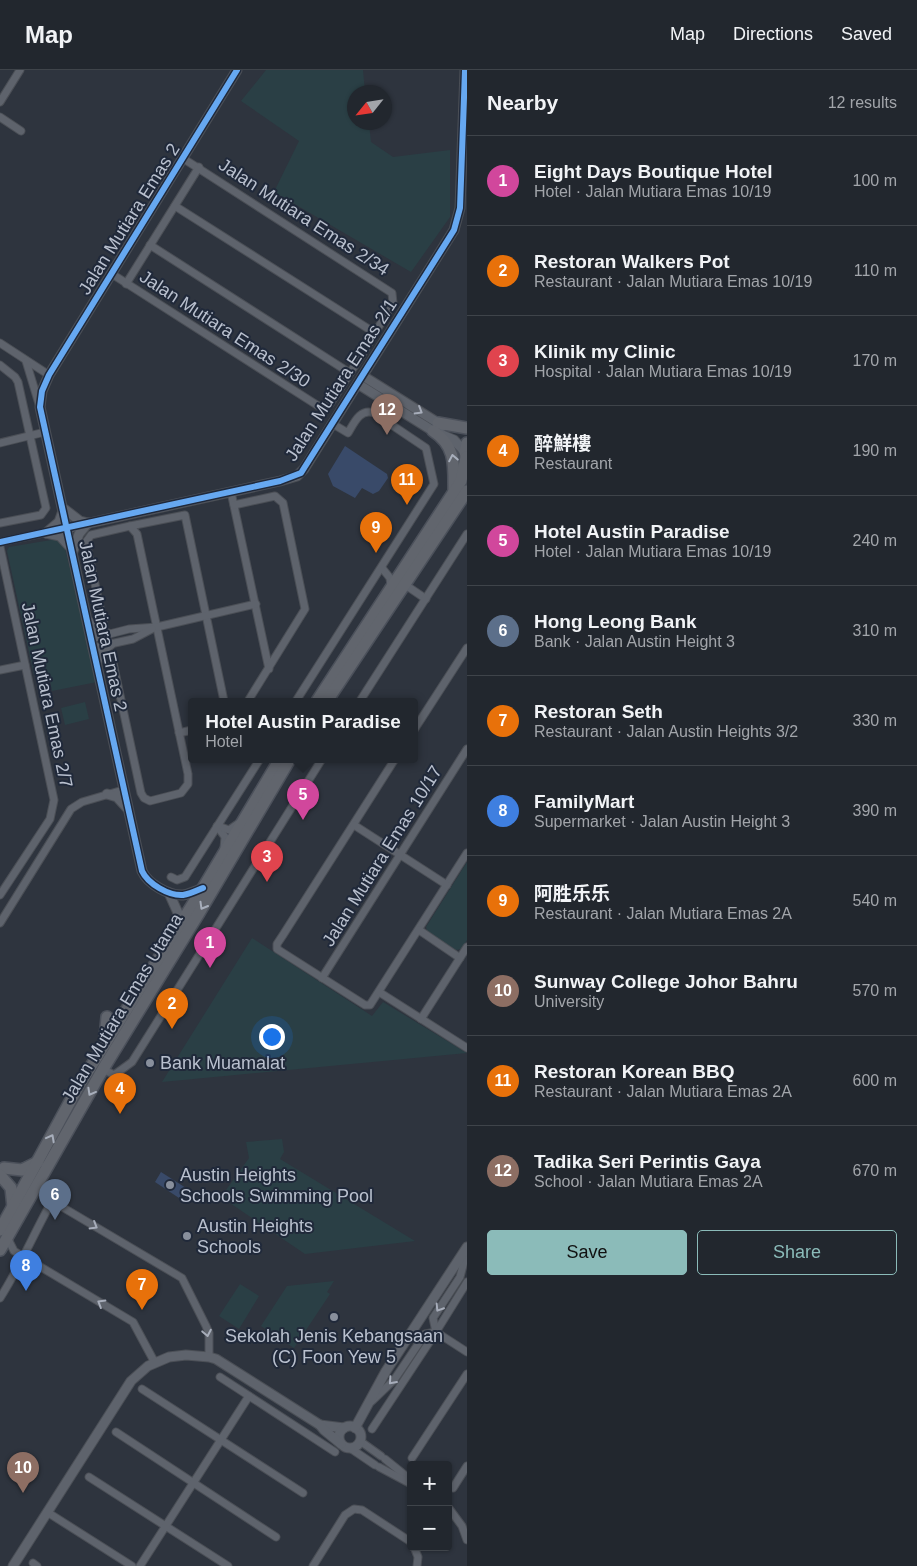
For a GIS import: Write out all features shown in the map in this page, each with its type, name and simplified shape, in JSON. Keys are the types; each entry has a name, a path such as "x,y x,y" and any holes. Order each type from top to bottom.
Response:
{"main road":[{"path":"436,427 467,428"},
{"path":"436,427 451,450 463,494"},
{"path":"329,698 463,494 461,481 466,453"},
{"path":"319,698 403,569 463,494"},
{"name":"Jalan Mutiara Emas Utama","path":"0,1250 13,1207 30,1187 38,1162 78,1087 203,888 278,763"},
{"name":"Jalan Mutiara Emas Utama","path":"4,1234 30,1187 199,913 288,763"},
{"path":"101,1051 107,1032 107,1017"},
{"path":"118,1024 123,1025 133,1019"},
{"path":"1,1169 22,1170 38,1162"},
{"path":"1,1169 11,1188 13,1207"}],"street":[{"path":"0,102 20,70"},
{"name":"Jalan Mutiara Emas 2","path":"169,893 144,875 123,790 40,407 42,391 50,375 237,70"},
{"name":"Jalan Mutiara Emas 2/1","path":"0,542 231,492 297,476 304,470 456,225 460,208 464,70"},
{"path":"0,118 21,131"},
{"name":"Jalan Mutiara Emas 2/34","path":"184,159 392,293 393,303 374,333"},
{"path":"126,284 199,167"},
{"path":"150,246 350,373 374,333 175,206"},
{"name":"Jalan Mutiara Emas 2/30","path":"112,274 323,408 330,404 350,373"},
{"path":"0,343 50,375"},
{"path":"26,361 40,407"},
{"path":"0,365 17,380 46,510 41,515 0,523"},
{"path":"363,376 458,442 466,453"},
{"path":"358,384 436,427 467,433"},
{"path":"298,698 433,488 427,451 423,445 371,412 361,414 348,433 333,424"},
{"path":"0,443 45,432"},
{"path":"231,492 269,669"},
{"path":"234,505 274,496 283,503 305,608 250,698"},
{"path":"63,508 77,519 88,523 79,534 72,553 62,538 46,533 60,520 63,508"},
{"path":"106,630 86,542 91,536 185,515 223,698"},
{"path":"112,658 141,793 144,798 150,801 181,793 186,790 188,774 137,534 130,526"},
{"path":"362,698 467,534"},
{"name":"Jalan Mutiara Emas 2/7","path":"0,895 50,819 54,805 1,549"},
{"path":"382,568 394,572 403,569"},
{"path":"382,568 390,578 392,588"},
{"path":"404,584 426,598"},
{"path":"90,639 106,630 157,627 256,604"},
{"path":"84,611 94,629 102,634 106,630"},
{"path":"92,648 133,639 157,627"},
{"path":"98,673 97,661 100,652 111,644"},
{"path":"418,724 467,648"},
{"path":"0,670 25,665"},
{"path":"179,733 188,731"},
{"name":"Jalan Mutiara Emas 10/17","path":"322,978 467,749"},
{"path":"171,877 177,880 185,877 257,763"},
{"path":"103,1068 114,1075 132,1062 233,898 319,763"},
{"path":"393,763 279,940 276,946 278,950 365,1005 370,1005 467,854"},
{"path":"107,794 117,785 120,773"},
{"path":"0,923 70,809 82,802 123,790"},
{"path":"107,794 117,797 128,810"},
{"path":"218,826 232,829 243,820"},
{"path":"354,825 447,884"},
{"path":"218,826 225,837 223,853"},
{"path":"169,893 185,895 203,888"},
{"path":"169,893 178,913 177,929"},
{"path":"419,930 460,958"},
{"path":"421,1019 467,947"},
{"path":"379,992 467,1048"},
{"path":"1,1169 30,1187"},
{"path":"0,1298 17,1271 22,1256 52,1201 182,1278 209,1333 209,1356"},
{"path":"4,1234 14,1251 133,1322 155,1363"},
{"path":"436,1332 433,1318 460,1277 467,1248"},
{"path":"355,1428 391,1364 467,1248"},
{"path":"372,1428 467,1282"},
{"path":"369,1404 394,1380 426,1334 436,1332 467,1352"},
{"path":"13,1566 131,1381 141,1371 155,1363 179,1355 209,1356 320,1425 341,1444 407,1482"},
{"path":"412,1458 467,1374"},
{"path":"220,1378 335,1452"},
{"path":"142,1389 303,1493"},
{"path":"140,1566 249,1396"},
{"path":"320,1425 355,1428 359,1432 360,1441 356,1446 350,1448"},
{"path":"341,1444 340,1434 344,1428"},
{"path":"116,1432 276,1537"},
{"path":"360,1441 407,1477"},
{"path":"453,1488 467,1466"},
{"path":"89,1477 228,1566"},
{"path":"313,1566 345,1515 354,1509 362,1510 407,1539"},
{"path":"47,1512 132,1566"},
{"path":"452,1512 458,1519 467,1540"},
{"path":"416,1551 418,1557 417,1566"}],"green space":[{"path":"266,70 363,70 364,85 347,85 347,130 370,130 371,142 393,157 450,150 450,217 411,272 274,192 299,141 241,101"},
{"path":"57,539 64,544 97,682 52,691 48,672 34,675 7,551 9,547"},
{"path":"85,702 89,719 65,725 61,708"},
{"path":"467,862 467,940 462,949 456,950 428,933 426,927"},
{"path":"252,938 372,1016 383,1002 467,1053 162,1082"},
{"path":"282,1139 284,1152 280,1159 415,1241 305,1254 221,1197 249,1158 246,1142"},
{"path":"334,1281 327,1292 330,1294 294,1348 261,1326 287,1286"},
{"path":"240,1284 259,1296 239,1329 219,1316"}],"water":[{"path":"345,446 387,474 388,478 379,491 373,494 362,488 355,498 333,486 328,474"},
{"name":"Austin Heights Schools Swimming Pool","path":"161,1172 186,1188 179,1198 155,1182"}],"cycle path":[{"path":"203,888 183,895 172,894 154,885 142,871 40,407 42,391 49,375 237,70"},
{"path":"0,542 280,481 301,473 454,230 460,208 465,70"}],"place":[{"name":"Tadika Seri Perintis Gaya","path":"387,435"},
{"name":"Restoran Korean BBQ","path":"407,505"},
{"name":"阿胜乐乐","path":"376,553"},
{"name":"Hotel Austin Paradise","path":"303,820"},
{"name":"Klinik my Clinic","path":"267,882"},
{"name":"Eight Days Boutique Hotel","path":"210,968"},
{"name":"Restoran Walkers Pot","path":"172,1029"},
{"name":"Bank Muamalat","path":"150,1063"},
{"name":"醉鮮樓","path":"120,1114"},
{"name":"Austin Heights Schools Swimming Pool","path":"170,1185"},
{"name":"Hong Leong Bank","path":"55,1220"},
{"name":"Austin Heights Schools","path":"187,1236"},
{"name":"FamilyMart","path":"26,1291"},
{"name":"Restoran Seth","path":"142,1310"},
{"name":"Sekolah Jenis Kebangsaan (C) Foon Yew 5","path":"334,1317"},
{"name":"Sunway College Johor Bahru","path":"23,1493"}]}
